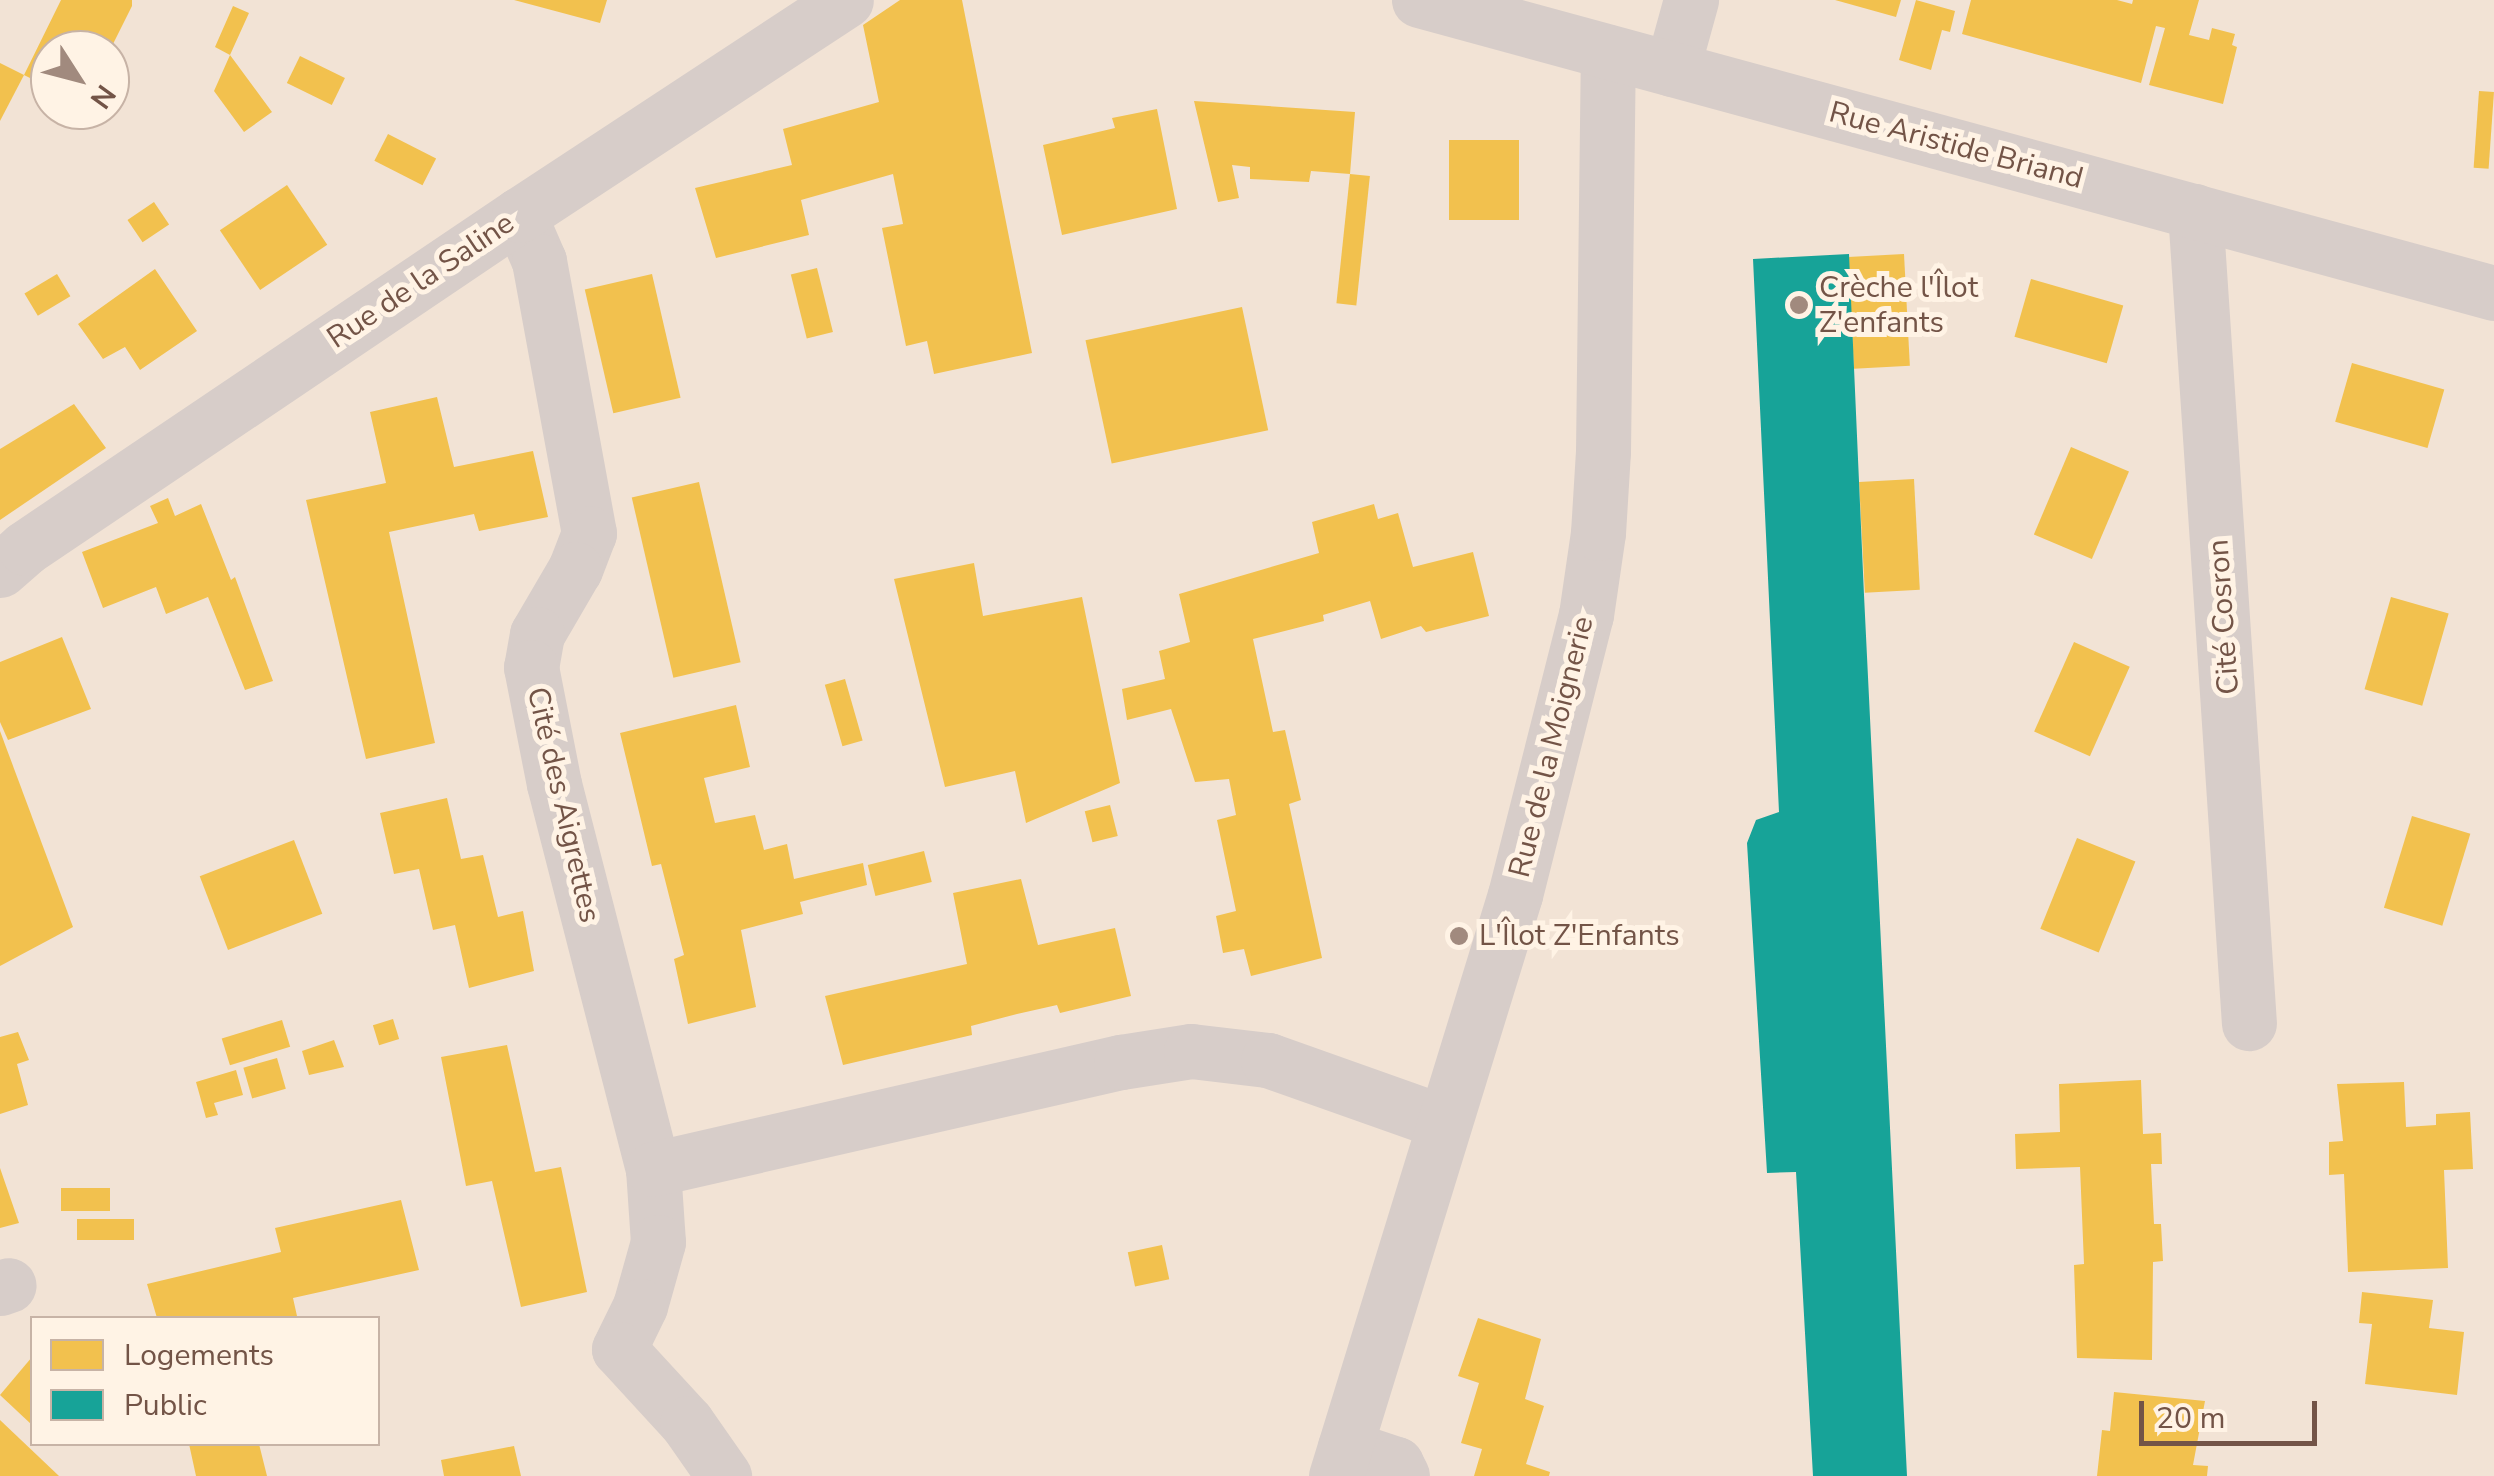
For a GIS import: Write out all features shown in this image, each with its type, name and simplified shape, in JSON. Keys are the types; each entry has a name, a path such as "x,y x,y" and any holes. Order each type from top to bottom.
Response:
{"street":[{"name":"Rue de la Saline","path":"0,570 25,548 519,215 846,0"},
{"name":"Rue Aristide Briand","path":"1419,0 2494,293"},
{"path":"1672,69 1691,0"},
{"name":"Rue de la Moignerie","path":"1340,1461 1542,800 1586,616 1598,533 1603,452 1608,52"},
{"name":"Cité Cosron","path":"2195,212 2248,1023"},
{"name":"Cité des Aigrettes","path":"519,215 538,261 589,534 576,569 537,634 532,666 554,784 654,1169 658,1242 640,1306 619,1348 687,1423 724,1476"},
{"path":"654,1169 1121,1062 1191,1051 1268,1060 1444,1122"},
{"path":"1340,1461 1396,1464 1402,1476"}],"shaded area":[{"path":"0,0 2494,0 2494,1476 0,1476"}],"building: Logements":[{"path":"61,0 132,0 120,30 46,30"},
{"path":"514,0 607,0 600,23"},
{"path":"900,0 962,0 1032,353 934,374 927,341 906,346 882,228 903,224 893,174 801,200 809,235 716,258 695,188 792,165 783,129 879,102 863,25"},
{"path":"1835,0 1901,0 1896,17"},
{"path":"1916,0 1955,11 1950,32 1942,30 1931,70 1899,60"},
{"path":"1971,0 2117,0 2132,4 2133,0 2199,0 2189,35 2209,40 2212,28 2235,34 2232,45 2237,47 2223,104 2149,85 2165,28 2156,26 2141,83 1962,34"},
{"path":"233,6 249,13 230,55 215,47"},
{"path":"230,55 272,112 244,132 214,91"},
{"path":"300,56 345,78 332,105 287,83"},
{"path":"0,63 24,75 0,121"},
{"path":"2479,91 2494,92 2489,169 2474,168"},
{"path":"1194,101 1355,112 1350,174 1311,171 1309,182 1250,179 1250,167 1232,165 1239,198 1218,202"},
{"path":"1157,109 1177,209 1062,235 1043,145 1115,128 1112,118"},
{"path":"388,134 436,159 422,185 374,161"},
{"path":"1449,140 1519,140 1519,220 1449,220"},
{"path":"1350,174 1370,176 1356,305 1336,303"},
{"path":"287,185 327,245 260,290 220,230"},
{"path":"154,202 169,224 143,242 127,220"},
{"path":"1904,254 1910,366 1854,369 1848,257"},
{"path":"817,268 833,332 807,339 791,275"},
{"path":"155,269 197,331 140,370 125,347 103,359 78,324"},
{"path":"57,274 70,296 38,316 24,294"},
{"path":"652,274 681,398 613,413 585,290"},
{"path":"2031,279 2123,305 2107,363 2014,337"},
{"path":"1242,307 1268,430 1112,464 1085,340"},
{"path":"2352,363 2444,389 2427,448 2335,422"},
{"path":"437,397 454,467 533,451 548,517 479,531 474,514 389,532 435,743 366,759 306,500 386,483 370,412"},
{"path":"74,404 106,448 0,520 0,449"},
{"path":"2071,447 2129,472 2092,559 2034,534"},
{"path":"1914,479 1920,590 1865,593 1859,482"},
{"path":"699,482 741,662 673,678 632,498"},
{"path":"168,498 175,516 201,504 231,580 235,577 273,681 245,690 208,597 166,614 156,587 103,608 82,552 158,523 150,506"},
{"path":"1374,504 1378,519 1398,513 1413,567 1473,552 1489,616 1426,632 1421,626 1381,639 1370,601 1323,615 1324,621 1253,639 1273,732 1285,730 1301,800 1289,804 1322,958 1251,976 1244,949 1223,953 1216,916 1236,911 1217,820 1236,815 1229,779 1195,782 1171,709 1127,720 1122,689 1165,679 1159,651 1190,642 1179,594 1319,553 1312,522"},
{"path":"974,563 983,616 1082,597 1120,783 1026,823 1015,771 945,787 894,579"},
{"path":"2391,597 2449,614 2422,706 2365,689"},
{"path":"62,637 91,709 8,740 0,722 0,662"},
{"path":"2074,642 2130,667 2090,756 2034,732"},
{"path":"845,679 863,741 842,746 825,685"},
{"path":"736,705 750,767 704,778 715,823 755,815 764,850 787,844 794,879 863,863 867,885 800,902 803,914 741,930 756,1007 688,1024 674,959 684,955 661,864 652,866 620,733"},
{"path":"0,731 73,927 0,966"},
{"path":"447,798 461,859 483,855 498,917 523,911 534,971 469,988 455,925 433,930 419,869 394,874 380,813"},
{"path":"1110,805 1118,836 1093,842 1085,811"},
{"path":"2412,816 2470,834 2442,926 2384,908"},
{"path":"2077,838 2135,862 2099,952 2040,929"},
{"path":"294,840 322,914 228,950 200,876"},
{"path":"924,851 932,882 875,896 868,865"},
{"path":"1021,879 1038,945 1115,928 1131,996 1060,1013 1057,1005 1017,1014 971,1026 972,1035 843,1065 825,996 967,964 953,893"},
{"path":"393,1019 399,1039 379,1045 373,1025"},
{"path":"282,1020 290,1047 230,1065 222,1038"},
{"path":"18,1032 29,1060 17,1064 28,1105 0,1114 0,1037"},
{"path":"334,1040 344,1067 309,1075 302,1051"},
{"path":"507,1045 535,1172 561,1167 587,1292 521,1307 492,1181 466,1186 441,1057"},
{"path":"277,1058 286,1089 252,1098 243,1068"},
{"path":"236,1070 243,1095 214,1103 218,1115 206,1118 196,1082"},
{"path":"2141,1080 2143,1134 2161,1133 2162,1164 2151,1164 2154,1224 2161,1224 2163,1261 2153,1262 2152,1360 2077,1358 2074,1265 2084,1264 2080,1167 2016,1169 2015,1134 2060,1132 2059,1084"},
{"path":"2404,1082 2406,1127 2436,1125 2436,1114 2470,1112 2473,1169 2444,1170 2448,1268 2348,1272 2344,1174 2329,1175 2329,1142 2343,1141 2337,1084"},
{"path":"0,1168 19,1223 0,1228"},
{"path":"61,1188 110,1188 110,1211 61,1211"},
{"path":"401,1200 419,1270 293,1298 297,1316 156,1316 147,1284 281,1252 275,1228"},
{"path":"77,1219 134,1219 134,1240 77,1240"},
{"path":"1162,1245 1169,1279 1135,1287 1128,1252"},
{"path":"2362,1292 2433,1300 2429,1328 2464,1332 2457,1395 2365,1384 2372,1324 2359,1323"},
{"path":"1478,1318 1541,1339 1525,1399 1544,1406 1526,1464 1550,1472 1549,1476 1474,1476 1482,1449 1461,1443 1479,1383 1458,1376"},
{"path":"30,1359 30,1423 0,1395"},
{"path":"2114,1392 2205,1401 2193,1465 2208,1466 2207,1476 2097,1476 2102,1430 2110,1431"},
{"path":"0,1420 59,1476 0,1476"},
{"path":"189,1446 260,1446 267,1476 196,1476"},
{"path":"514,1446 521,1476 444,1476 441,1460"}],"building: Public":[{"path":"1849,254 1907,1476 1813,1476 1796,1172 1767,1173 1747,843 1756,820 1779,812 1753,259"}],"place":[{"name":"Crèche l'Îlot Z'enfants","path":"1799,305"},
{"name":"L'Îlot Z'Enfants","path":"1459,936"}]}
